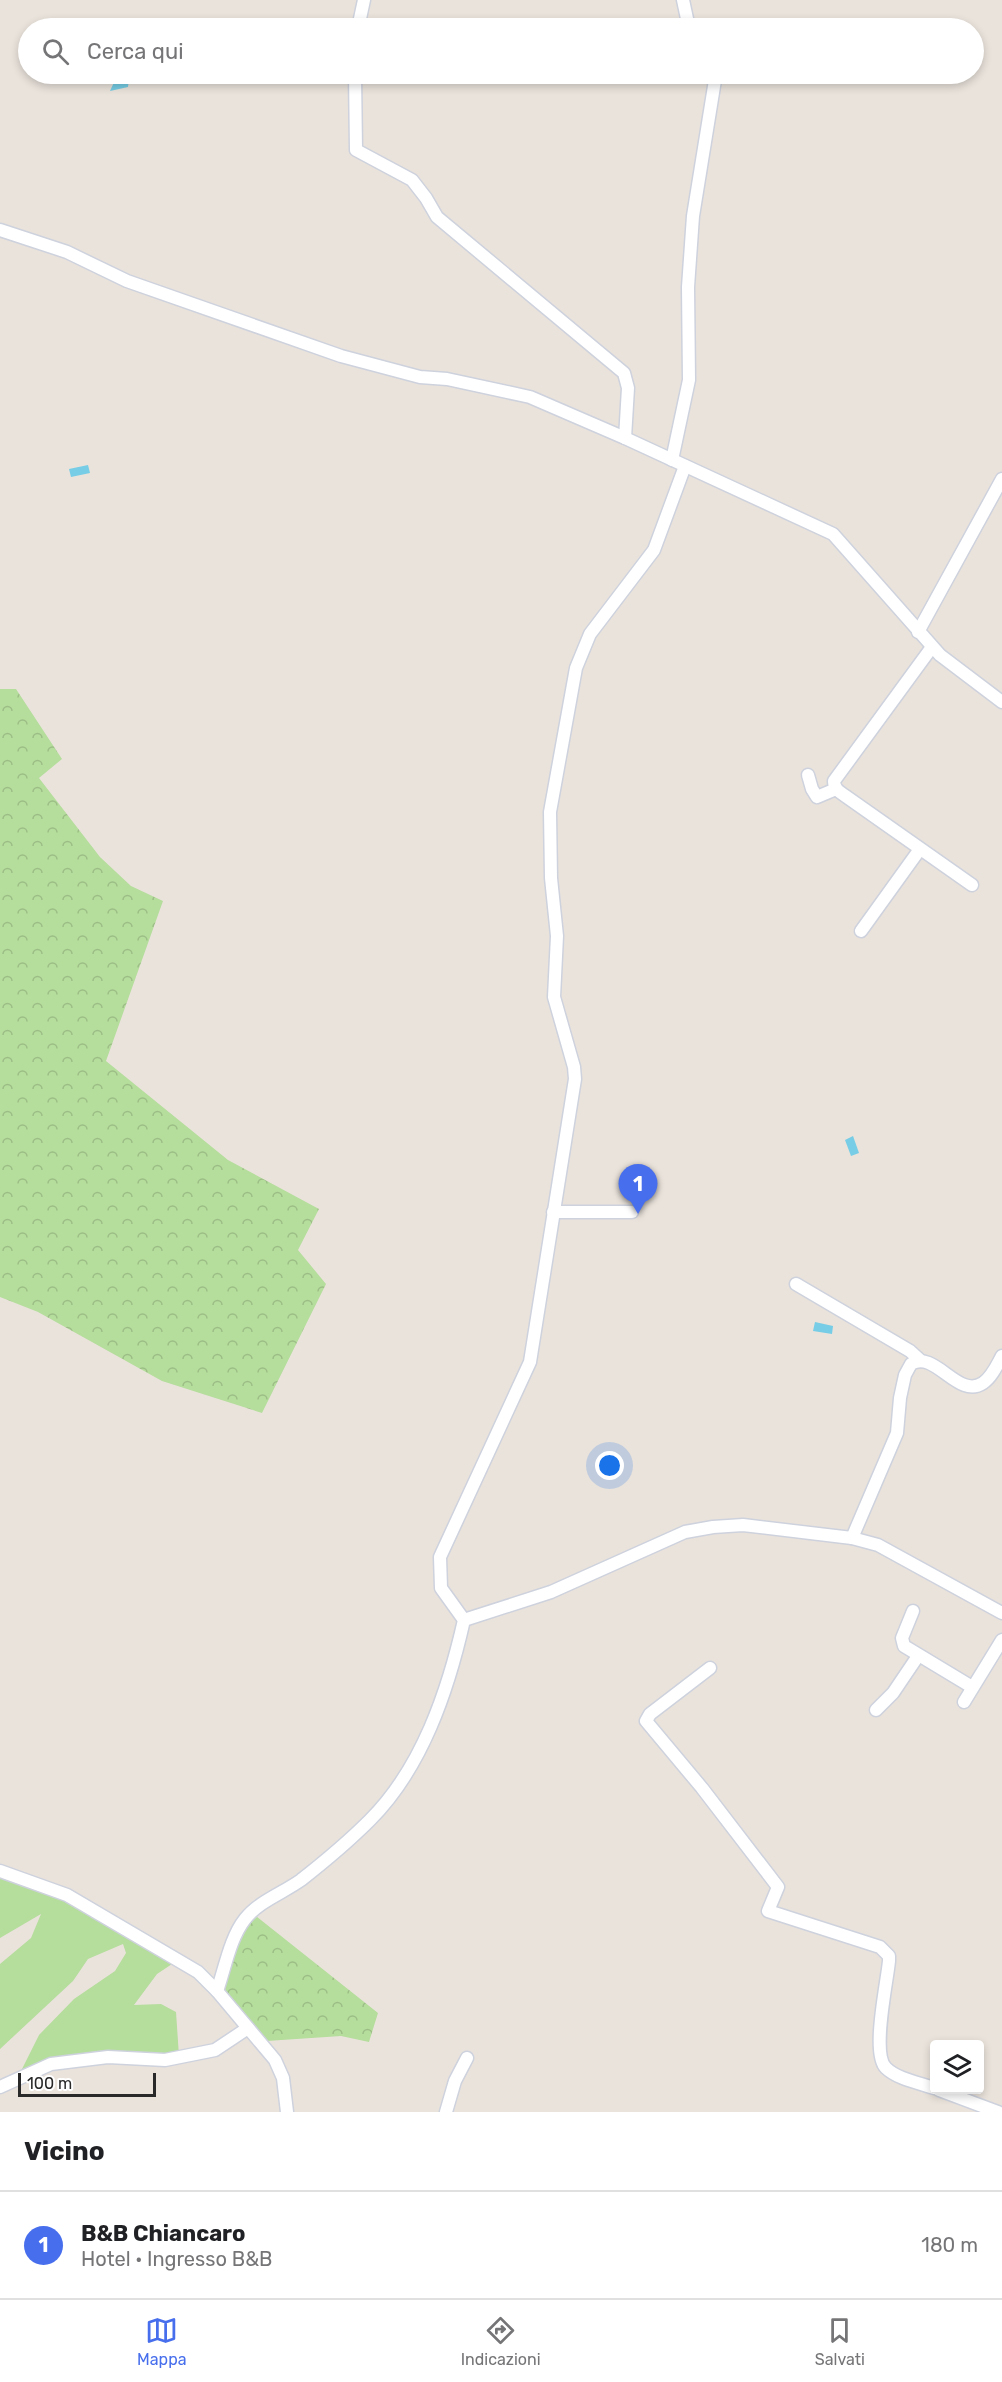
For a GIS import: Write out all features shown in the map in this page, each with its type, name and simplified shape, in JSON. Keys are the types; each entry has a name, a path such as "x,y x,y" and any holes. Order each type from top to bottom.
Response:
{"street":[{"path":"360,18 364,0"},
{"path":"683,0 687,18"},
{"path":"355,84 356,150 411,180 426,198 436,217 624,373 628,388 625,438"},
{"path":"672,460 688,380 688,287 693,216 714,84"},
{"path":"0,231 67,252 127,281 340,356 420,377 447,379 513,392 562,410 833,534 940,655 1002,702"},
{"path":"0,239 34,243"},
{"path":"217,1991 239,1928 254,1909 299,1881 371,1819 410,1765 431,1727 454,1665 464,1620 441,1588 440,1557 530,1362 575,1079 574,1067 554,997 557,936 551,878 550,812 576,668 590,634 654,550 685,466"},
{"path":"918,632 1002,479"},
{"path":"932,647 834,781 836,789 972,885"},
{"path":"808,775 812,789 818,797 836,789"},
{"path":"861,931 920,849"},
{"path":"553,1212 632,1212"},
{"path":"796,1284 962,1384 973,1386 982,1384 1002,1356"},
{"path":"852,1539 897,1433 900,1398 908,1369 916,1361 921,1361"},
{"path":"464,1620 550,1592 685,1532 743,1525 852,1539 878,1545 1002,1613"},
{"path":"913,1611 902,1638 904,1646 972,1687"},
{"path":"964,1702 1002,1640"},
{"path":"876,1710 893,1693 918,1656"},
{"path":"710,1668 650,1714 646,1721 702,1788 778,1887 768,1911 880,1947 886,1952 889,1961 879,2044 882,2061 888,2070 930,2086"},
{"path":"0,1871 67,1895 198,1972 275,2060 283,2078 286,2112"},
{"path":"0,2087 51,2064 108,2057 165,2060 215,2050 248,2028"},
{"path":"446,2112 455,2081 467,2058"},
{"path":"950,2094 998,2112"}],"green space":[{"path":"0,689 16,689 62,759 39,778 100,857 131,886 163,901 106,1061 228,1160 319,1209 298,1250 326,1284 262,1413 162,1381 38,1312 0,1297"},
{"path":"0,1877 51,1893 175,1962 157,1974 134,2005 161,2004 176,2012 179,2056 67,2061 17,2079 39,2035 74,1999 115,1971 126,1953 123,1944 88,1959 73,1981 0,2049 0,1964 31,1938 41,1914 0,1938"},
{"path":"252,1913 378,2013 369,2042 341,2036 267,2041 223,1995 233,1950"}],"water":[{"path":"113,84 128,84 128,87 110,91"},
{"path":"88,465 90,473 71,477 69,469"},
{"path":"853,1136 859,1153 851,1156 845,1140"},
{"path":"815,1322 833,1326 832,1334 813,1331"}],"place":[{"name":"B&B Chiancaro","path":"638,1214"}]}
